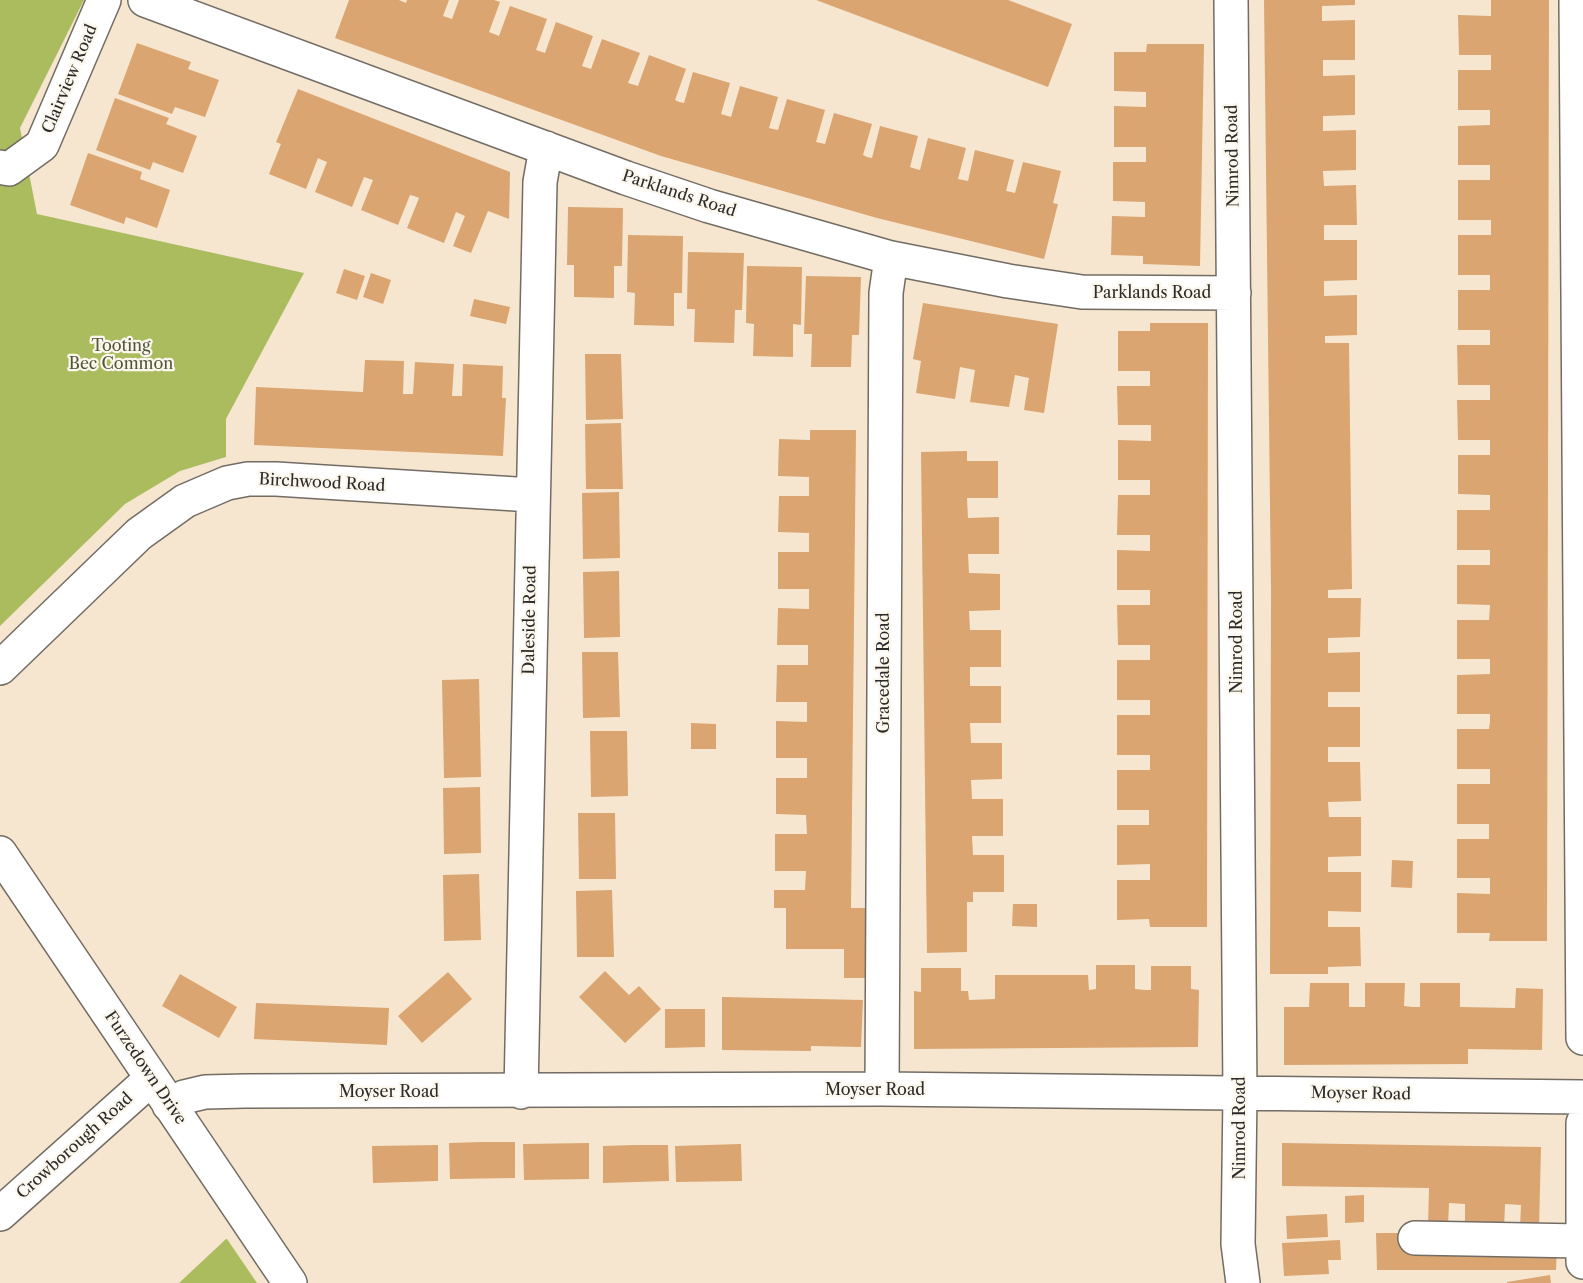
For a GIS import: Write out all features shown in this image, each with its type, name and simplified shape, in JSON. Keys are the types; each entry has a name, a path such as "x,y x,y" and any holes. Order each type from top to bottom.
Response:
{"street":[{"name":"Clairview Road","path":"0,167 9,169 42,145 104,0"},
{"name":"Parklands Road","path":"145,0 710,206 891,258 1044,288 1082,292 1234,293"},
{"name":"Nimrod Road","path":"1231,0 1240,1093 1238,1244 1243,1283"},
{"path":"1576,0 1583,1038"},
{"name":"Daleside Road","path":"521,1092 540,182 546,148"},
{"name":"Gracedale Road","path":"882,1089 886,293 891,258"},
{"name":"Birchwood Road","path":"0,668 155,522 184,501 227,483 248,479 276,479 532,495"},
{"name":"Furzedown Drive","path":"0,853 290,1283"},
{"name":"Crowborough Road","path":"0,1214 151,1079"},
{"name":"Moyser Road","path":"169,1105 184,1097 205,1092 882,1089 1583,1097"},
{"path":"1415,1238 1582,1243 1583,1123"}],"green space":[{"name":"Tooting Bec Common","path":"0,0 84,0 20,128 37,214 304,273 226,419 226,457 180,471 125,504 0,626"},
{"path":"226,1239 257,1283 179,1283"}],"building":[{"path":"349,0 399,0 406,3 407,0 449,0 443,16 452,19 459,0 494,0 500,2 489,32 499,36 510,6 547,19 536,50 545,53 556,22 593,36 582,66 591,69 602,39 640,53 628,83 638,86 649,55 686,69 675,100 679,102 684,103 693,72 730,83 721,114 731,117 740,86 778,97 769,128 778,130 787,99 825,110 816,142 825,144 834,113 872,124 863,155 867,157 872,158 880,126 918,136 910,167 920,170 928,138 966,148 958,179 968,181 975,150 1014,160 1006,191 1015,193 1023,162 1061,171 1053,203 1058,204 1044,259 877,218 661,156 335,38"},
{"path":"816,0 1008,0 1072,24 1048,87"},
{"path":"1264,0 1355,0 1355,5 1322,6 1322,21 1355,20 1355,60 1323,60 1323,76 1355,75 1355,115 1323,116 1323,131 1356,130 1356,170 1323,171 1324,186 1356,185 1357,225 1324,225 1324,240 1357,240 1357,280 1324,281 1324,296 1357,295 1357,335 1325,336 1325,343 1349,343 1352,589 1328,590 1328,598 1361,598 1360,637 1328,638 1328,653 1360,652 1360,692 1328,692 1328,707 1360,707 1360,747 1328,747 1328,762 1360,762 1361,801 1328,802 1329,817 1361,817 1361,856 1328,857 1328,872 1361,872 1361,912 1328,911 1328,927 1360,927 1361,966 1328,967 1328,974 1270,974 1271,591"},
{"path":"1491,0 1549,0 1547,941 1489,941 1490,933 1457,933 1457,893 1490,894 1490,878 1457,878 1457,839 1489,839 1489,824 1457,824 1457,784 1490,784 1490,769 1457,769 1457,729 1489,729 1490,722 1490,714 1457,714 1457,675 1490,674 1490,659 1457,659 1457,620 1489,620 1490,605 1457,604 1457,565 1490,565 1490,550 1457,550 1457,510 1490,510 1490,495 1458,494 1458,455 1490,455 1490,440 1458,440 1457,400 1490,400 1490,385 1458,385 1457,345 1490,345 1490,330 1458,330 1458,290 1490,290 1490,275 1458,275 1458,235 1491,235 1491,220 1458,220 1458,180 1490,180 1490,165 1458,165 1458,126 1490,125 1490,110 1458,110 1458,70 1491,70 1491,55 1459,55 1458,15 1491,16"},
{"path":"137,43 191,62 188,69 219,80 205,117 175,107 172,114 118,94"},
{"path":"1147,44 1204,44 1200,266 1143,264 1143,256 1111,255 1112,216 1145,217 1145,202 1113,201 1113,162 1146,162 1146,147 1114,147 1114,106 1146,107 1146,92 1114,91 1114,52 1146,52"},
{"path":"298,89 510,172 509,219 488,211 471,253 453,246 465,216 456,212 444,243 407,228 419,198 414,196 410,195 398,225 361,210 373,180 364,177 352,207 315,192 327,162 318,158 306,189 269,174 281,144 276,142"},
{"path":"115,98 169,118 166,124 197,136 183,173 153,162 150,170 96,150"},
{"path":"88,153 142,172 140,179 170,190 157,228 126,217 124,224 70,205"},
{"path":"568,207 623,208 622,266 614,266 614,298 574,297 574,265 567,265"},
{"path":"628,235 683,236 682,293 674,293 674,326 634,325 635,293 627,292"},
{"path":"688,252 744,253 742,310 735,310 734,343 694,342 695,309 687,309"},
{"path":"747,266 802,267 801,325 793,324 793,357 753,356 754,324 746,323"},
{"path":"344,269 365,276 357,300 336,293"},
{"path":"371,273 391,280 383,304 363,297"},
{"path":"806,276 861,277 859,335 852,335 851,367 811,367 812,334 804,334"},
{"path":"474,299 510,307 506,324 470,316"},
{"path":"923,303 1058,324 1044,413 1024,410 1029,378 1015,375 1009,407 970,402 975,370 960,367 955,399 916,393 921,361 913,359"},
{"path":"1150,323 1208,323 1207,927 1150,927 1149,919 1117,920 1117,880 1150,880 1150,864 1117,865 1117,825 1149,825 1149,810 1117,810 1117,770 1150,770 1150,755 1117,755 1117,715 1150,715 1150,700 1117,700 1117,660 1150,660 1150,645 1118,645 1117,605 1150,605 1150,590 1117,590 1117,550 1150,551 1150,535 1117,535 1118,495 1150,495 1150,480 1118,480 1118,440 1151,441 1151,425 1118,425 1117,386 1150,386 1150,371 1118,371 1118,331 1150,331"},
{"path":"585,354 621,354 623,419 586,420"},
{"path":"365,360 404,361 403,394 413,394 415,362 454,364 452,396 462,396 463,364 503,366 502,398 506,398 503,456 254,445 256,387 363,392"},
{"path":"621,423 623,489 586,489 585,424"},
{"path":"810,430 856,430 851,908 865,908 865,978 844,978 844,949 786,949 786,908 774,908 774,890 805,890 806,871 775,871 775,834 807,834 806,815 776,814 776,778 807,778 807,758 776,758 776,721 807,722 807,702 776,702 777,665 808,665 808,645 777,645 778,608 809,609 809,589 778,589 778,552 809,552 809,533 778,532 779,496 809,496 809,477 778,476 779,439 810,440"},
{"path":"967,451 967,461 998,461 998,498 967,498 968,518 999,517 999,554 968,554 969,573 1000,574 1000,610 969,611 970,630 1001,630 1001,667 970,667 970,686 1001,686 1001,723 970,723 971,743 1002,743 1002,779 971,780 972,799 1003,799 1003,836 972,836 973,855 1004,855 1004,892 973,892 973,902 967,902 967,952 927,953 921,452"},
{"path":"619,492 620,558 583,559 582,493"},
{"path":"619,571 620,637 584,638 583,572"},
{"path":"582,652 618,652 620,717 583,718"},
{"path":"479,679 481,777 444,778 442,680"},
{"path":"691,723 716,724 716,749 691,749"},
{"path":"590,731 627,731 628,796 591,797"},
{"path":"480,787 481,853 444,854 443,788"},
{"path":"578,813 615,813 616,879 579,879"},
{"path":"1392,860 1413,861 1412,888 1391,887"},
{"path":"479,874 481,940 444,941 443,875"},
{"path":"612,890 614,957 577,957 576,891"},
{"path":"1013,904 1037,904 1037,927 1012,926"},
{"path":"1096,965 1135,965 1135,989 1145,990 1151,990 1151,966 1191,966 1191,989 1199,990 1198,1047 914,1049 914,991 921,992 921,968 961,968 961,991 968,991 969,1000 995,999 995,975 1088,975 1089,990 1096,989"},
{"path":"605,971 629,995 639,986 661,1009 625,1043 579,997"},
{"path":"448,972 472,999 422,1043 398,1016"},
{"path":"180,974 237,1007 219,1038 162,1006"},
{"path":"1310,983 1349,983 1349,1007 1365,1007 1365,983 1405,983 1404,1006 1413,1007 1420,1007 1420,983 1460,983 1460,1007 1515,1008 1516,988 1543,989 1542,1050 1468,1049 1468,1064 1284,1065 1284,1007 1309,1007"},
{"path":"722,997 863,1000 861,1047 811,1046 811,1051 722,1050"},
{"path":"256,1003 389,1008 387,1045 254,1039"},
{"path":"665,1009 705,1009 705,1047 665,1048"},
{"path":"515,1142 515,1178 450,1179 449,1143"},
{"path":"589,1143 589,1179 524,1180 523,1144"},
{"path":"1282,1143 1541,1147 1539,1229 1520,1228 1521,1205 1505,1204 1504,1229 1465,1227 1465,1204 1449,1203 1448,1227 1428,1226 1429,1188 1282,1186"},
{"path":"741,1144 742,1181 676,1182 675,1146"},
{"path":"438,1145 438,1181 373,1183 372,1146"},
{"path":"668,1145 669,1181 603,1183 603,1146"},
{"path":"1364,1195 1364,1222 1345,1223 1345,1196"},
{"path":"1327,1214 1328,1237 1287,1239 1286,1216"},
{"path":"1376,1233 1406,1233 1557,1247 1556,1270 1377,1270"},
{"path":"1340,1240 1341,1260 1328,1260 1329,1274 1284,1276 1282,1243"},
{"path":"1550,1275 1551,1283 1507,1283 1507,1282"}]}
